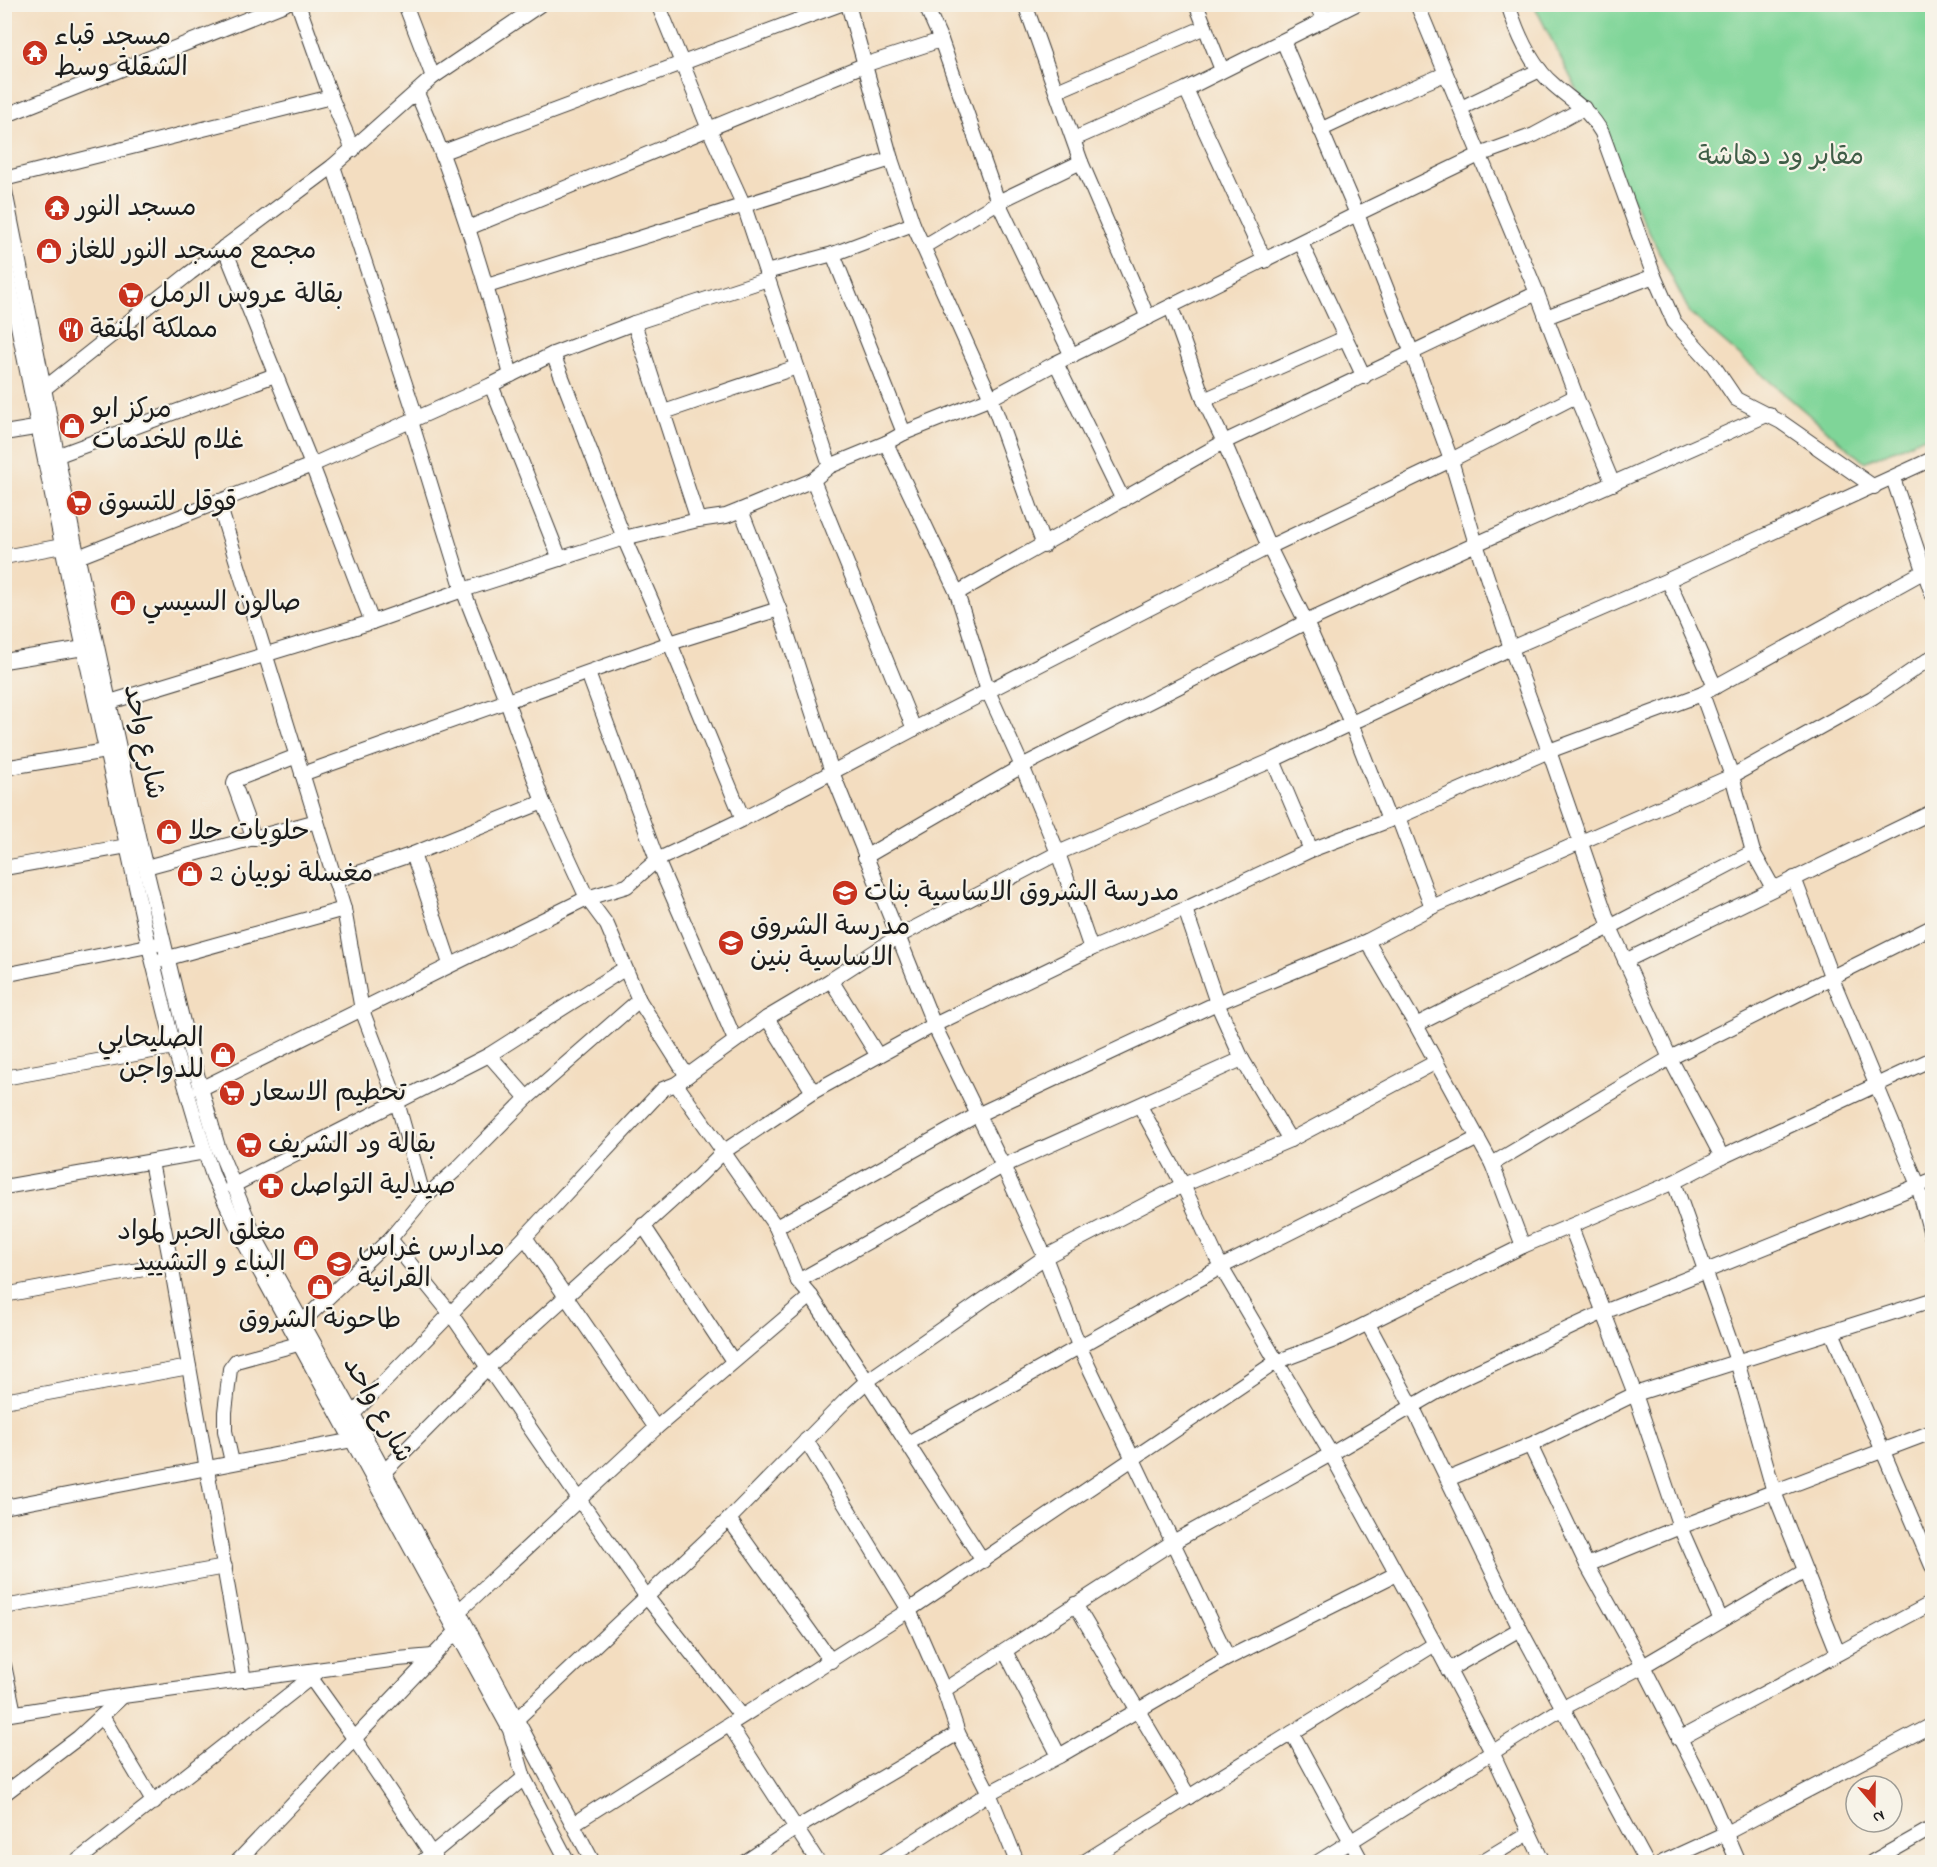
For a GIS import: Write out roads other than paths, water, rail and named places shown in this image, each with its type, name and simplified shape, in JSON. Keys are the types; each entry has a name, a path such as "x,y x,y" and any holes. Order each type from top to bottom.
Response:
{"street":[{"path":"4,116 267,8 285,4"},
{"path":"298,4 353,150"},
{"path":"405,4 434,78"},
{"path":"33,398 224,247 333,166 434,78 541,4"},
{"path":"658,4 709,129 744,206 830,466"},
{"path":"443,152 842,4"},
{"path":"848,4 891,159 913,224 991,398 1044,546"},
{"path":"925,4 941,40 998,202 1072,356"},
{"path":"1025,4 1082,162 1148,318"},
{"path":"1196,4 1222,70"},
{"path":"1316,4 1324,20"},
{"path":"1074,139 1186,89 1356,4"},
{"path":"1417,4 1537,293 1576,396 1613,484"},
{"path":"1508,4 1520,37 1540,70 1555,86 1594,118 1654,276 1674,322 1713,365 1736,399 1769,414 1874,487"},
{"path":"1057,91 1205,27"},
{"path":"468,228 864,65 941,40"},
{"path":"1283,41 1357,214 1412,353 1451,460 1511,648 1610,927 1670,1058 1722,1157"},
{"path":"1461,108 1540,70"},
{"path":"1320,130 1384,99 1445,74"},
{"path":"1186,89 1265,261"},
{"path":"417,93 443,152 487,286 511,375"},
{"path":"4,179 332,97"},
{"path":"110,702 372,622 624,538 698,520 726,516 741,510 813,480 830,466 991,398 1056,363 1357,214 1479,155 1534,135 1584,108"},
{"path":"487,286 891,159"},
{"path":"923,247 998,202 1082,162"},
{"path":"333,166 414,419 463,590 543,802 587,898 607,925 639,1000 723,1152 776,1227 798,1281 811,1296 983,1561"},
{"name":"شارع واحد","path":"4,186 45,389 45,426"},
{"path":"78,557 312,465 491,385 553,354 913,224"},
{"path":"1301,243 1364,377"},
{"path":"224,247 312,465 372,622"},
{"path":"833,254 904,433"},
{"name":"شارع واحد","path":"4,256 9,308 33,398 45,426 78,557 110,702 106,751 149,946 174,1047 205,1152 245,1244 353,1414 593,1863"},
{"path":"1546,317 1654,276"},
{"path":"957,593 1044,546 1224,442 1537,293"},
{"path":"1171,307 1204,400 1269,548 1306,622 1432,907"},
{"path":"634,323 698,520"},
{"path":"1204,400 1345,338"},
{"path":"553,354 624,538 743,819"},
{"path":"1056,363 1123,500"},
{"path":"664,412 797,367"},
{"path":"52,458 275,375"},
{"path":"491,385 560,559"},
{"path":"200,1089 587,898 627,886 657,860 743,819 832,771 1269,548 1451,460 1576,396"},
{"path":"865,857 1022,766 1306,622 1769,414"},
{"path":"4,433 45,426"},
{"path":"886,443 957,593 988,691 1058,853 1091,949"},
{"name":"شارع واحد","path":"52,458 62,546 84,648 108,725 146,867 200,1089 232,1185 296,1321 298,1344 353,1440 510,1730 524,1778 568,1863"},
{"path":"353,1414 525,1238 663,1089 682,1080 767,1018 899,936 1058,853 1273,760 1511,648 1668,580 1932,459"},
{"path":"1893,478 1929,569 1932,594"},
{"path":"813,480 914,729"},
{"path":"218,501 344,909 362,1010 397,1102 424,1198"},
{"path":"741,510 779,609 832,771 934,1025 1045,1257 1078,1346 1228,1658"},
{"path":"5,552 62,546"},
{"path":"384,1472 487,1368 723,1152 813,1092 934,1025 1091,949 1185,909 1311,850 1394,818 1549,752 1702,694 1929,569"},
{"path":"1668,580 1715,687"},
{"path":"302,774 670,643 779,609"},
{"path":"4,661 84,648"},
{"path":"776,1227 977,1115 1217,1003 1367,941 1432,907 1732,776 1872,698 1932,657"},
{"path":"588,673 657,860 735,1040"},
{"path":"1702,694 1732,776 1753,852 1773,888"},
{"path":"4,768 106,751"},
{"path":"254,839 234,784 235,780 297,756"},
{"path":"1273,760 1311,850"},
{"path":"335,881 413,854 543,802"},
{"path":"1625,961 1932,812"},
{"path":"146,867 317,820"},
{"path":"4,868 127,846"},
{"path":"1416,1025 1753,852"},
{"path":"413,854 450,964"},
{"path":"1794,878 1875,1085 1918,1185 1932,1238"},
{"path":"154,963 344,909"},
{"path":"1185,909 1217,1003 1242,1059 1290,1140"},
{"path":"1492,1164 1670,1058 1932,927"},
{"path":"1367,941 1492,1164 1524,1246"},
{"path":"4,975 164,943"},
{"path":"232,1185 489,1055 624,969"},
{"path":"831,980 878,1056"},
{"path":"296,1321 390,1239 424,1198 457,1169 527,1098 639,1000"},
{"path":"767,1018 813,1092"},
{"path":"4,1078 174,1047"},
{"path":"489,1055 527,1098"},
{"path":"798,1281 1003,1166 1242,1059"},
{"path":"573,1824 909,1610 1276,1362 1332,1341 1524,1246 1674,1182 1722,1157 1932,1059"},
{"path":"518,1719 729,1519 867,1381 1045,1257 1183,1185 1290,1140 1436,1062"},
{"path":"1140,1106 1183,1185 1221,1267 1331,1454 1435,1644 1493,1754 1544,1863"},
{"path":"908,1443 1221,1267 1478,1138"},
{"path":"4,1187 205,1152"},
{"path":"151,1162 244,1680"},
{"path":"944,1690 1173,1542 1456,1381 1604,1312 1932,1180"},
{"path":"1674,1182 1737,1361 1774,1492 1838,1653"},
{"path":"643,1225 733,1361"},
{"path":"1571,1227 1635,1394 1680,1527 1721,1620"},
{"path":"525,1238 656,1428"},
{"path":"390,1239 451,1314 646,1596 741,1716"},
{"path":"4,1295 171,1264"},
{"path":"237,1863 456,1632 459,1611 656,1428 811,1296"},
{"path":"1448,1479 1530,1445 1635,1394 1932,1300"},
{"path":"1368,1324 1412,1406 1520,1629 1646,1863"},
{"path":"1832,1332 1932,1566"},
{"path":"232,1462 224,1421 230,1369 236,1361 298,1344"},
{"path":"4,1401 189,1367"},
{"path":"1587,1565 1680,1527 1882,1453 1932,1432"},
{"path":"4,1507 353,1440"},
{"path":"806,1440 909,1610 944,1690 958,1733 989,1793 1017,1863"},
{"path":"1530,1445 1587,1565 1702,1780 1738,1863"},
{"path":"729,1519 831,1661"},
{"path":"4,1607 225,1567"},
{"path":"1318,1863 1563,1708 1643,1666 1805,1571"},
{"path":"882,1863 989,1793 1059,1756 1228,1658 1396,1574"},
{"path":"1679,1739 1932,1603"},
{"path":"1075,1604 1189,1797"},
{"path":"1448,1670 1520,1629"},
{"path":"1084,1863 1435,1644"},
{"path":"1005,1651 1059,1756"},
{"path":"4,1665 9,1714 123,1695 315,1674 398,1659 433,1656"},
{"path":"315,1674 430,1860 524,1778"},
{"path":"76,1863 315,1674"},
{"path":"4,1794 54,1757 123,1695"},
{"path":"102,1716 154,1803"},
{"path":"1663,1863 1726,1833 1932,1725"},
{"path":"730,1726 818,1863"},
{"path":"745,1863 795,1828 958,1733"},
{"path":"1292,1733 1362,1863"},
{"path":"1872,1863 1932,1828"},
{"path":"1481,1863 1529,1833"}],"place":[{"name":"مسجد قباء الشقلة وسط","path":"35,53"},
{"name":"مسجد النور","path":"57,208"},
{"name":"مجمع مسجد النور للغاز","path":"49,251"},
{"name":"بقالة عروس الرمل","path":"131,295"},
{"name":"مملكة المنقة","path":"71,330"},
{"name":"مركز ابو غلام للخدمات","path":"72,426"},
{"name":"قوقل للتسوق","path":"79,503"},
{"name":"صالون السيسي","path":"123,603"},
{"name":"حلويات حلا","path":"169,832"},
{"name":"مغسلة نوبيان 2","path":"190,874"},
{"name":"مدرسة الشروق الاساسية بنات","path":"845,893"},
{"name":"مدرسة الشروق الاساسية بنين","path":"731,943"},
{"name":"الصليحابي للدواجن","path":"223,1055"},
{"name":"تحطيم الاسعار","path":"232,1093"},
{"name":"بقالة ود الشريف","path":"249,1145"},
{"name":"صيدلية التواصل","path":"271,1186"},
{"name":"مغلق الحبر لمواد البناء و التشييد","path":"306,1248"},
{"name":"مدارس غراس القرانية","path":"339,1264"},
{"name":"طاحونة الشروق","path":"320,1287"}],"park label":[{"name":"مقابر ود دهاشة","path":"1781,157"}]}
